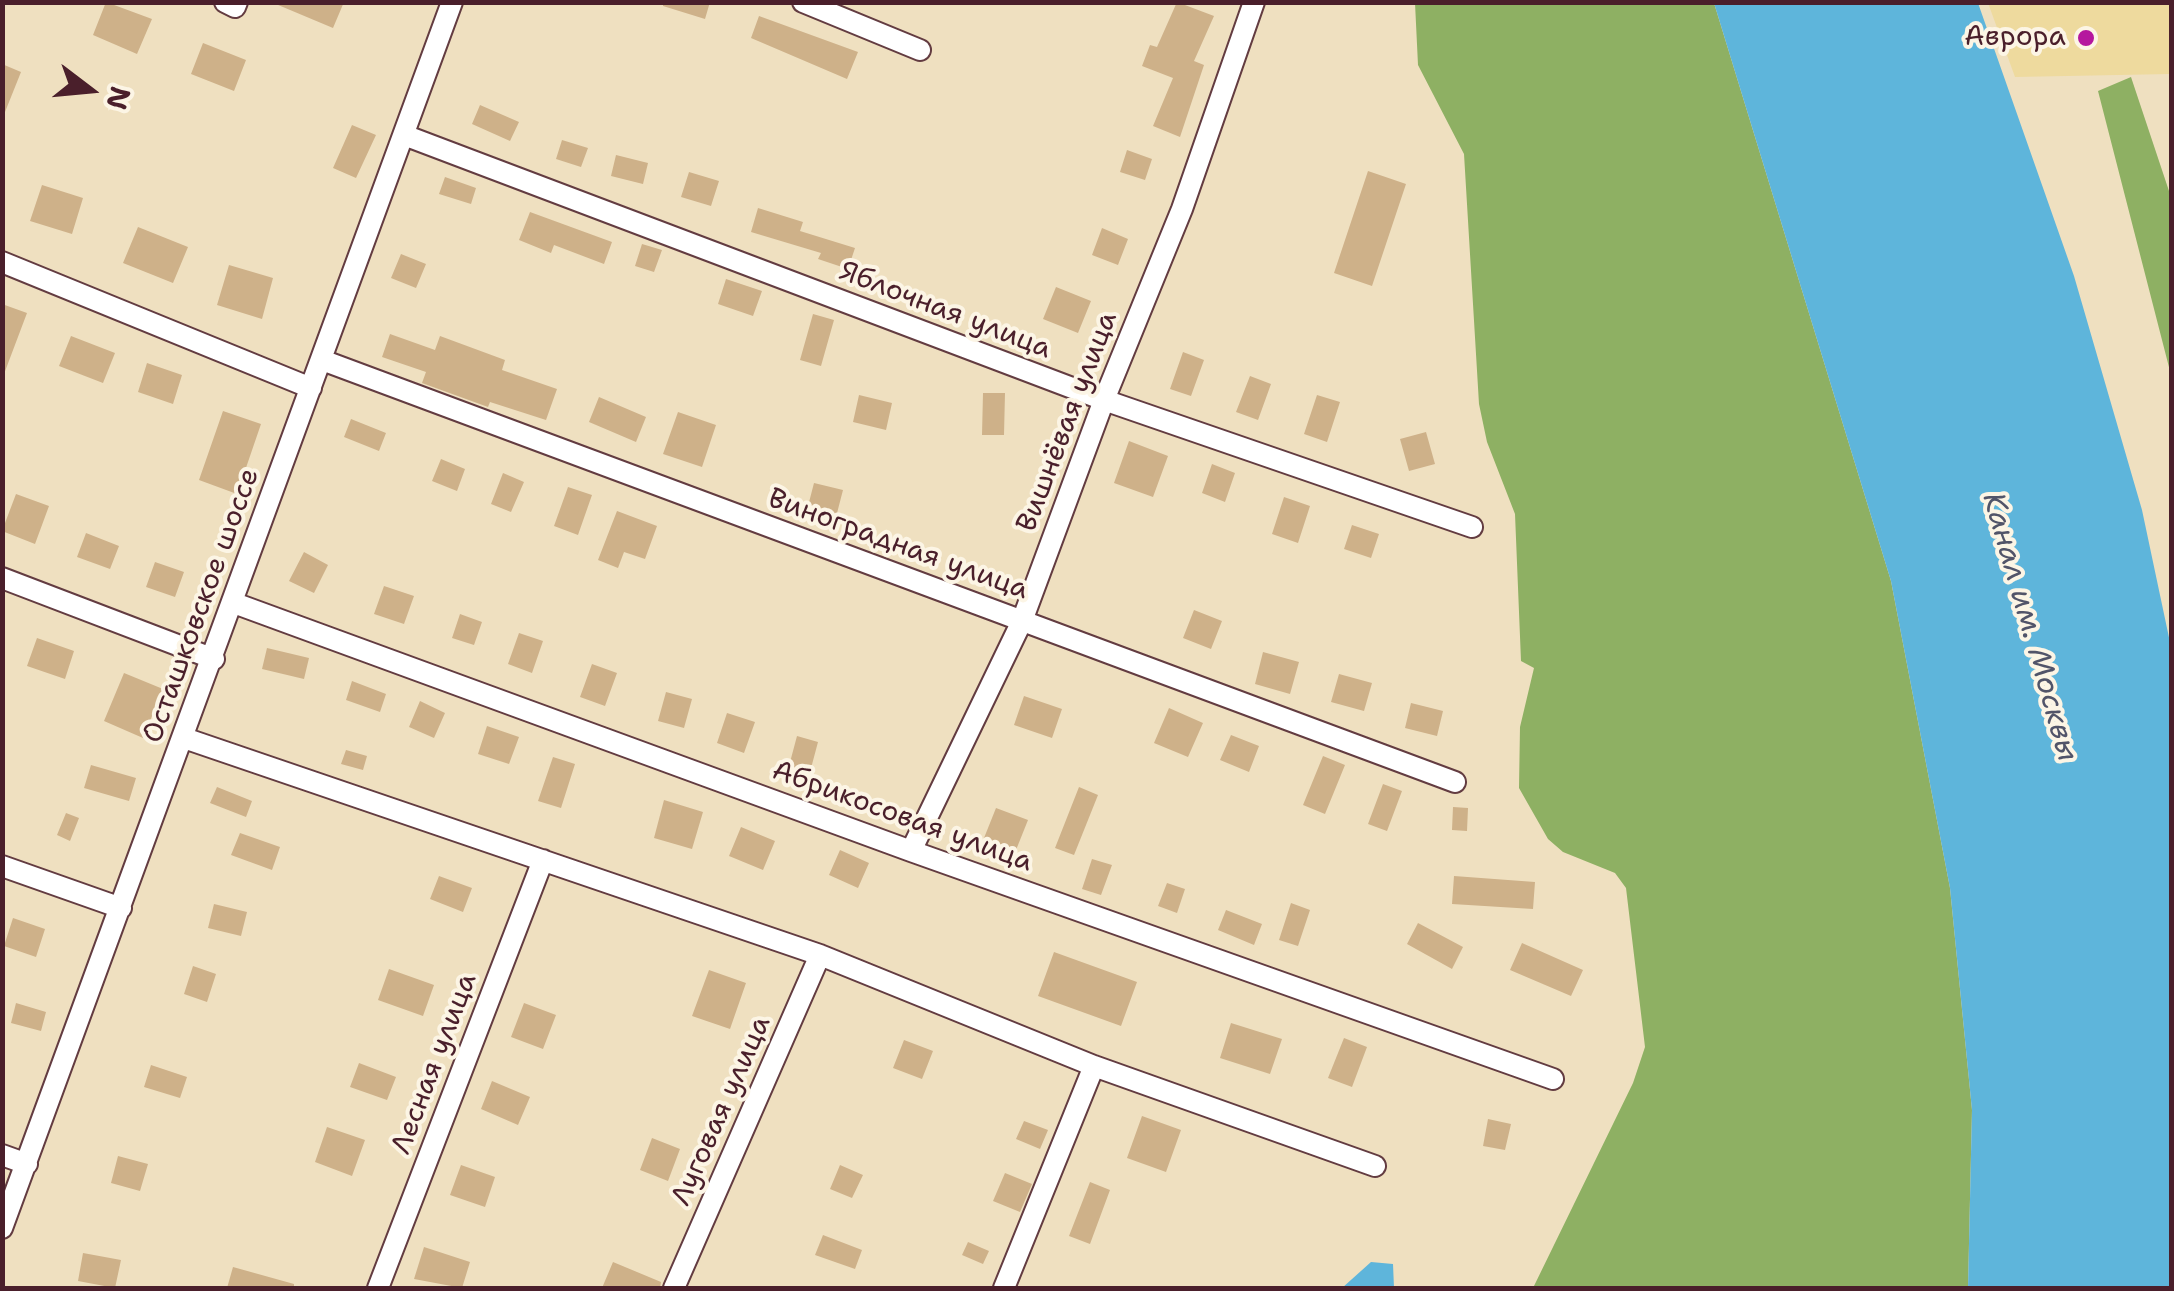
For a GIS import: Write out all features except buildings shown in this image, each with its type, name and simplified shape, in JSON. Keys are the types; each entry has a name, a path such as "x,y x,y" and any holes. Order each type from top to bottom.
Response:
{"street":[{"path":"225,2 235,7 237,2"},
{"name":"Осташковское шоссе","path":"2,1228 452,2"},
{"path":"803,2 920,50"},
{"name":"Вишнёвая улица","path":"911,851 1022,621 1104,400 1182,209 1254,2"},
{"name":"Яблочная улица","path":"404,135 1104,400 1472,527"},
{"path":"2,262 311,388"},
{"name":"Виноградная улица","path":"322,360 1455,782"},
{"path":"2,578 214,659"},
{"name":"Абрикосовая улица","path":"234,602 911,851 1553,1079"},
{"path":"184,738 820,955 1094,1066 1376,1166"},
{"name":"Лесная улица","path":"378,1288 543,860"},
{"path":"2,866 121,908"},
{"name":"Луговая улица","path":"674,1288 820,955"},
{"path":"1004,1288 1094,1066"},
{"path":"2,1155 27,1164"}],"green space":[{"path":"1415,3 1714,3 1891,581 1950,888 1972,1110 1968,1288 1533,1288 1633,1083 1645,1047 1626,888 1615,873 1563,852 1548,839 1519,788 1520,727 1534,668 1521,661 1515,514 1487,442 1479,404 1464,154 1418,65"},
{"path":"2131,77 2171,197 2171,375 2098,91"}],"sand":[{"name":"Аврора","path":"1988,3 2171,3 2171,74 2015,77"}],"water":[{"name":"Канал им. Москвы","path":"1714,3 1978,3 2074,276 2142,510 2171,647 2171,1288 1968,1288 1972,1110 1950,888 1891,581"},
{"path":"1371,1262 1393,1264 1394,1288 1342,1288"}],"place":[{"name":"Аврора","path":"2086,38"}]}
